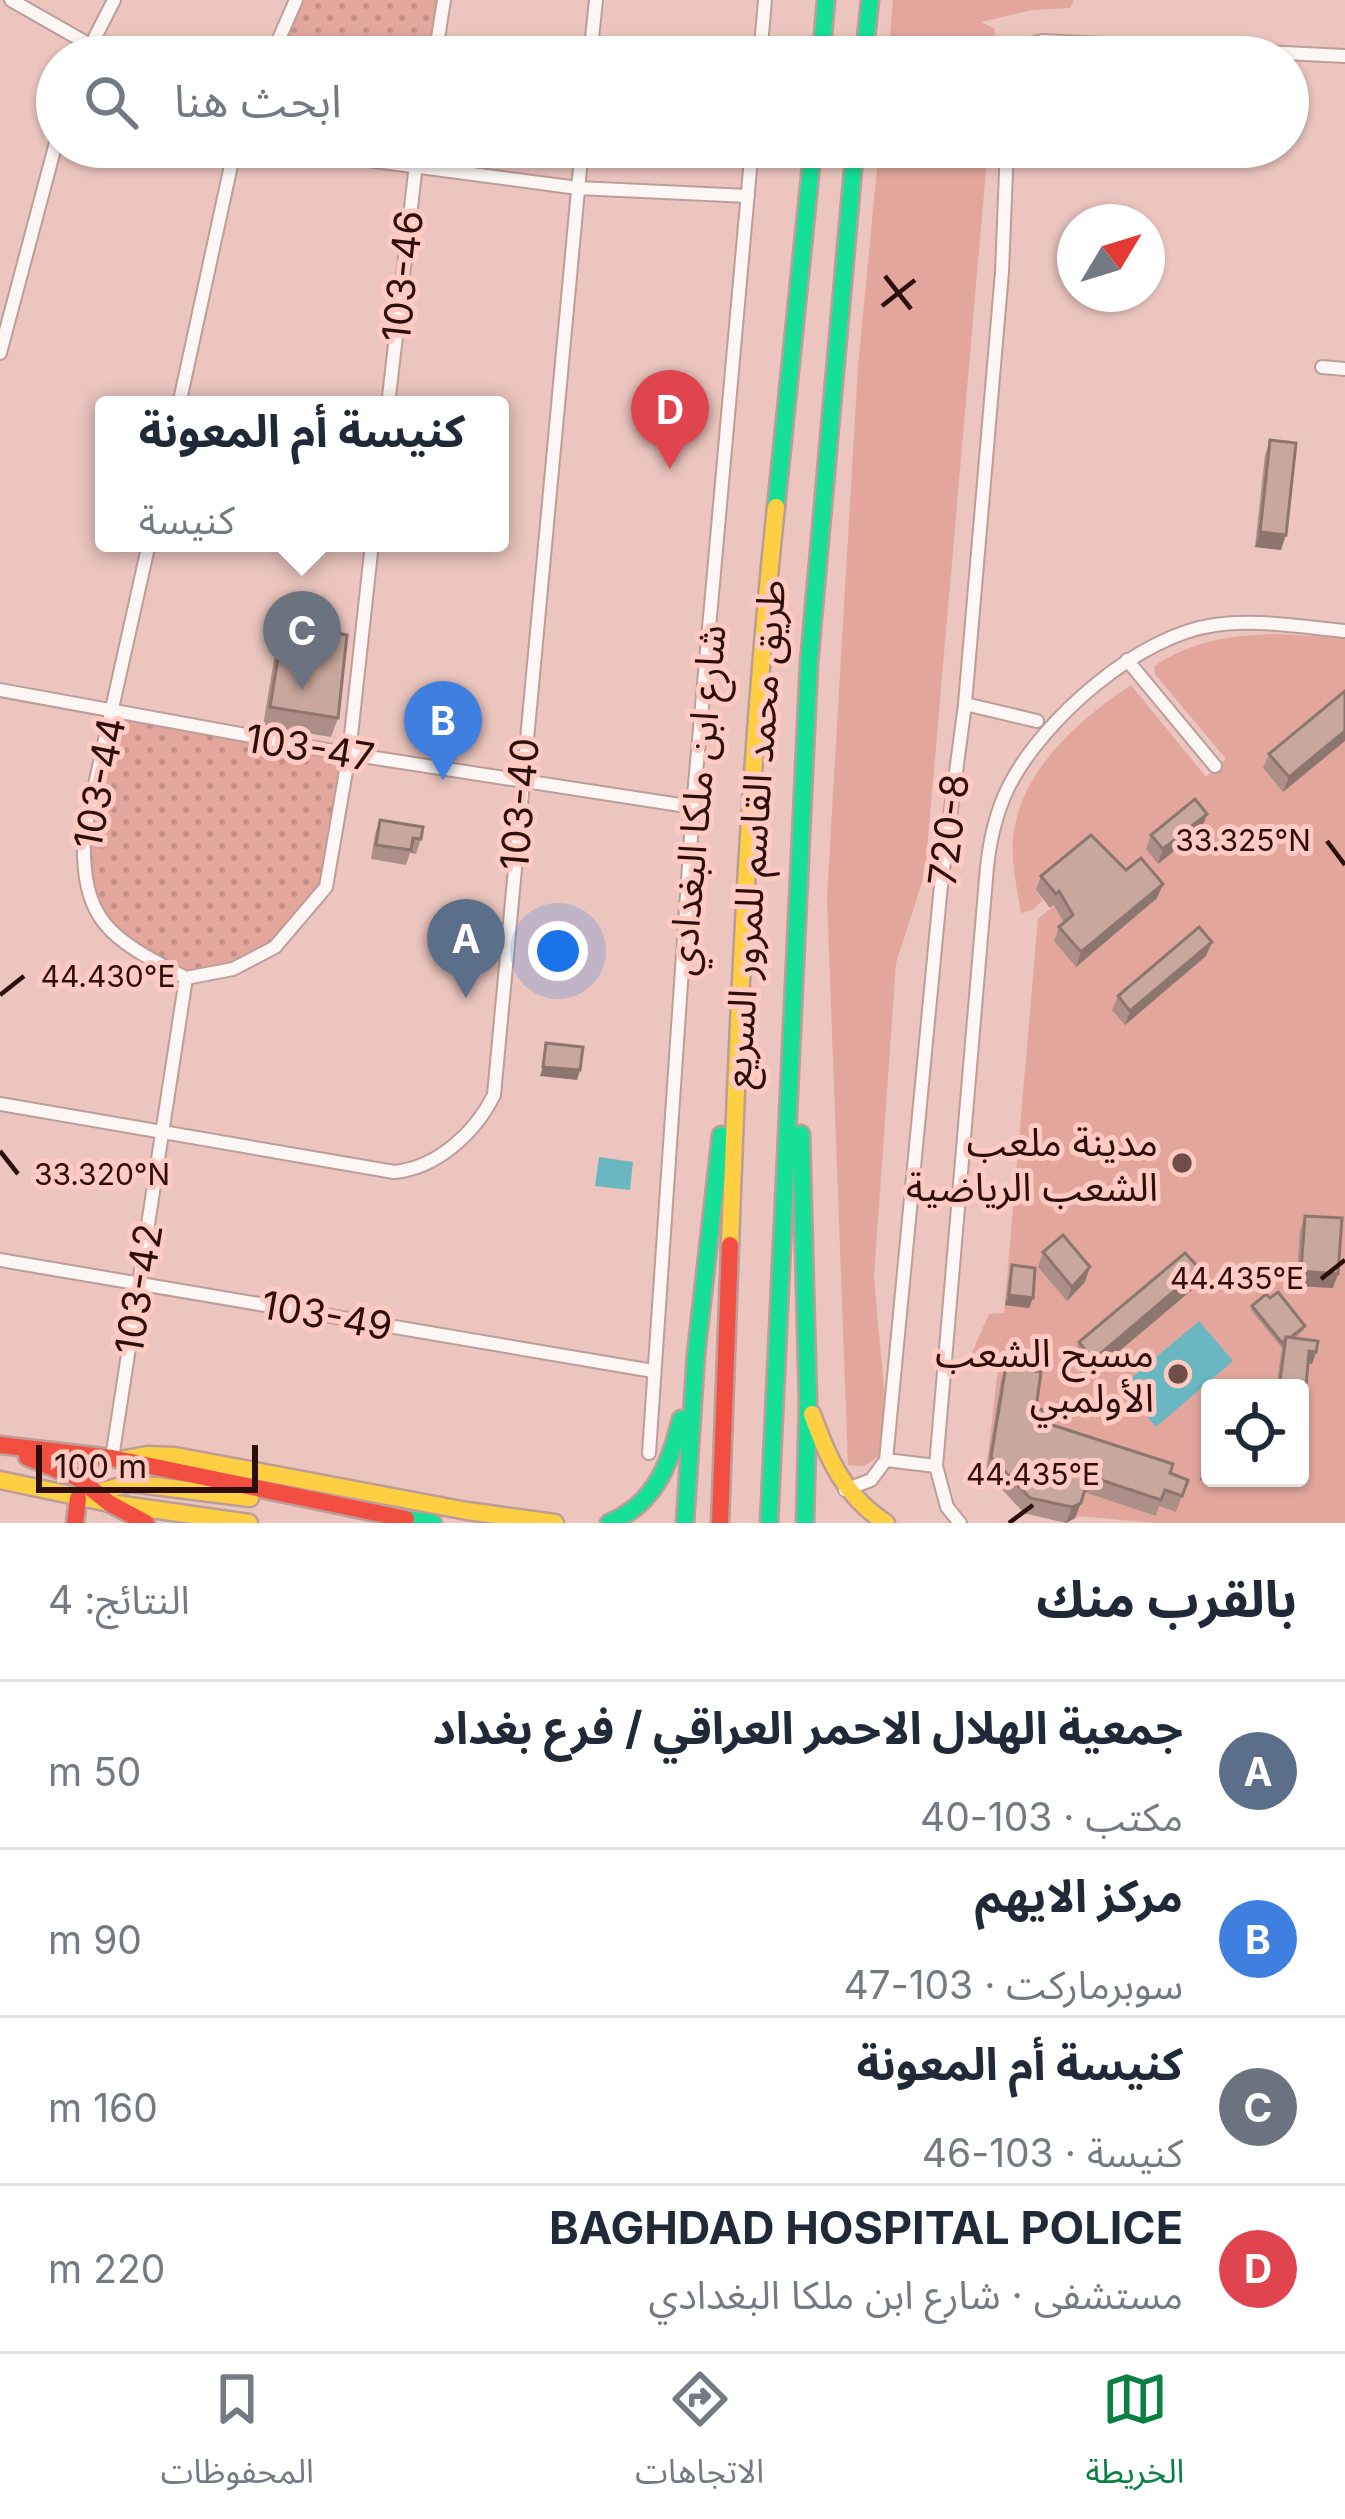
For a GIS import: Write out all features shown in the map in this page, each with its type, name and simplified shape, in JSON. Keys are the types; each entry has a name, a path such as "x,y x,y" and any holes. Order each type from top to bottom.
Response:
{"main road":[{"path":"823,36 826,0"},
{"path":"866,36 870,0"},
{"name":"طريق محمد القاسم للمرور السريع","path":"720,1523 740,968 760,658 811,168"},
{"name":"طريق محمد القاسم للمرور السريع","path":"769,1523 809,663 854,168"},
{"path":"796,967 808,1402 806,1523"},
{"path":"685,1523 696,1354 740,968"},
{"path":"609,1523 646,1499 672,1460 696,1354"},
{"path":"808,1402 845,1490 886,1523"},
{"path":"0,1446 116,1459 406,1519"},
{"path":"0,1446 52,1465 94,1497 146,1523"},
{"path":"116,1459 176,1456 555,1523"},
{"path":"0,1480 249,1523"},
{"path":"75,1523 94,1497 144,1484 433,1523"},
{"path":"94,1497 106,1523"}],"street":[{"path":"11,0 65,36"},
{"path":"95,36 114,0"},
{"path":"280,36 296,0"},
{"path":"438,36 444,0"},
{"path":"592,36 596,0"},
{"path":"762,36 765,0"},
{"path":"1309,54 1345,56"},
{"path":"0,353 49,168"},
{"path":"181,396 230,168"},
{"name":"103-46","path":"389,396 415,168"},
{"path":"430,168 578,188 748,196"},
{"name":"103-40","path":"0,1104 394,1172 426,1165 473,1126 494,1095 580,168"},
{"name":"شارع ابن ملكا البغدادي","path":"649,1453 693,807 750,168"},
{"name":"720-8","path":"886,1460 941,885 965,704 1002,272 1006,168"},
{"path":"1322,367 1345,369"},
{"name":"103-44","path":"147,552 85,833 83,875 95,916 136,951 186,977"},
{"path":"186,977 233,969 275,947 326,887 349,754 371,552"},
{"name":"720-8","path":"960,1523 939,1487 936,1466 990,845 1011,782 1053,726 1127,660 1164,639 1213,625 1251,623 1345,631"},
{"path":"1127,660 1215,766"},
{"name":"103-47","path":"0,690 349,754 693,807"},
{"path":"965,704 1037,721"},
{"name":"103-42","path":"116,1459 186,977"},
{"name":"103-49","path":"0,1260 653,1371"},
{"path":"845,1490 871,1480 886,1460 936,1466"}],"shaded area":[{"path":"296,0 444,0 438,36 280,36"},
{"path":"893,0 1074,0 1070,8 1032,10 981,22 995,29 995,36 890,36"},
{"path":"877,168 986,168 925,873 896,963 874,1278 885,1399 884,1452 865,1466 848,1465 827,897 858,367"},
{"name":"مدينة ملعب الشعب الرياضية","path":"1278,634 1345,638 1345,1523 1154,1523 1080,1516 1066,1523 1024,1513 986,1472 999,1359 971,1355 989,1314 1004,1313 1038,919 1100,867 1036,891 1043,900 1021,913 1013,838 1018,814 1039,769 1072,731 1131,685 1206,777 1226,759 1155,674 1154,666 1198,645"},
{"path":"112,713 339,758 340,808 326,887 275,947 233,969 186,978 94,924 84,834"}],"water":[{"path":"599,1157 633,1162 630,1190 595,1186"},
{"name":"مسبح الشعب الأولمبي","path":"1199,1321 1233,1361 1212,1379 1201,1379 1201,1388 1156,1427 1122,1386"}],"building":[{"path":"1270,440 1296,443 1286,535 1260,532"},
{"path":"284,622 347,635 338,718 270,707"},
{"path":"1345,691 1345,731 1289,777 1269,754"},
{"path":"1195,799 1207,814 1163,849 1151,835"},
{"path":"380,820 423,827 421,839 413,838 411,850 376,845"},
{"path":"1091,835 1126,870 1141,858 1163,884 1081,952 1059,927 1073,915 1059,891 1056,894 1041,876"},
{"path":"1199,927 1212,942 1130,1011 1118,996"},
{"path":"546,1043 583,1047 580,1070 543,1067"},
{"path":"1305,1216 1342,1218 1338,1274 1301,1271"},
{"path":"1063,1235 1090,1267 1072,1287 1043,1252"},
{"path":"1185,1253 1200,1269 1093,1360 1079,1342"},
{"path":"1012,1265 1035,1268 1033,1298 1009,1295"},
{"path":"1278,1292 1305,1326 1283,1344 1252,1306 1266,1294 1270,1298"},
{"path":"1286,1337 1318,1341 1316,1352 1309,1351 1307,1379 1280,1379"},
{"path":"1006,1366 1041,1372 1036,1408 1043,1410 1040,1421 1173,1464 1170,1473 1188,1480 1182,1496 1165,1490 1161,1500 1089,1476 1081,1503 1072,1507 1030,1498 991,1457"}],"traffic: fast":[{"path":"823,36 826,0"},
{"path":"866,36 870,0"},
{"path":"776,507 811,168"},
{"path":"769,1523 809,663 853,168"},
{"path":"801,1134 808,1402 805,1523"},
{"path":"685,1523 696,1354 721,1135"},
{"path":"609,1523 649,1494 672,1452 681,1419"},
{"path":"396,1518 433,1523"}],"traffic: slow":[{"path":"730,1245 747,875 776,507"},
{"path":"812,1414 840,1476 859,1501 886,1523"},
{"path":"120,1460 175,1456 555,1523"},
{"path":"0,1480 109,1503 249,1523"},
{"path":"78,1498 131,1483 250,1498"}],"traffic: jam":[{"path":"720,1523 730,1245"},
{"path":"0,1445 112,1458 406,1519"},
{"path":"27,1457 78,1478 109,1503 146,1523"},
{"path":"75,1523 78,1498"}],"place":[{"name":"BAGHDAD HOSPITAL POLICE","path":"670,469"},
{"name":"كنيسة أم المعونة","path":"302,690"},
{"name":"مركز الايهم","path":"443,780"},
{"name":"جمعية الهلال الاحمر العراقي / فرع بغداد","path":"466,998"},
{"name":"مدينة ملعب الشعب الرياضية","path":"1182,1163"},
{"name":"مسبح الشعب الأولمبي","path":"1178,1374"}]}
